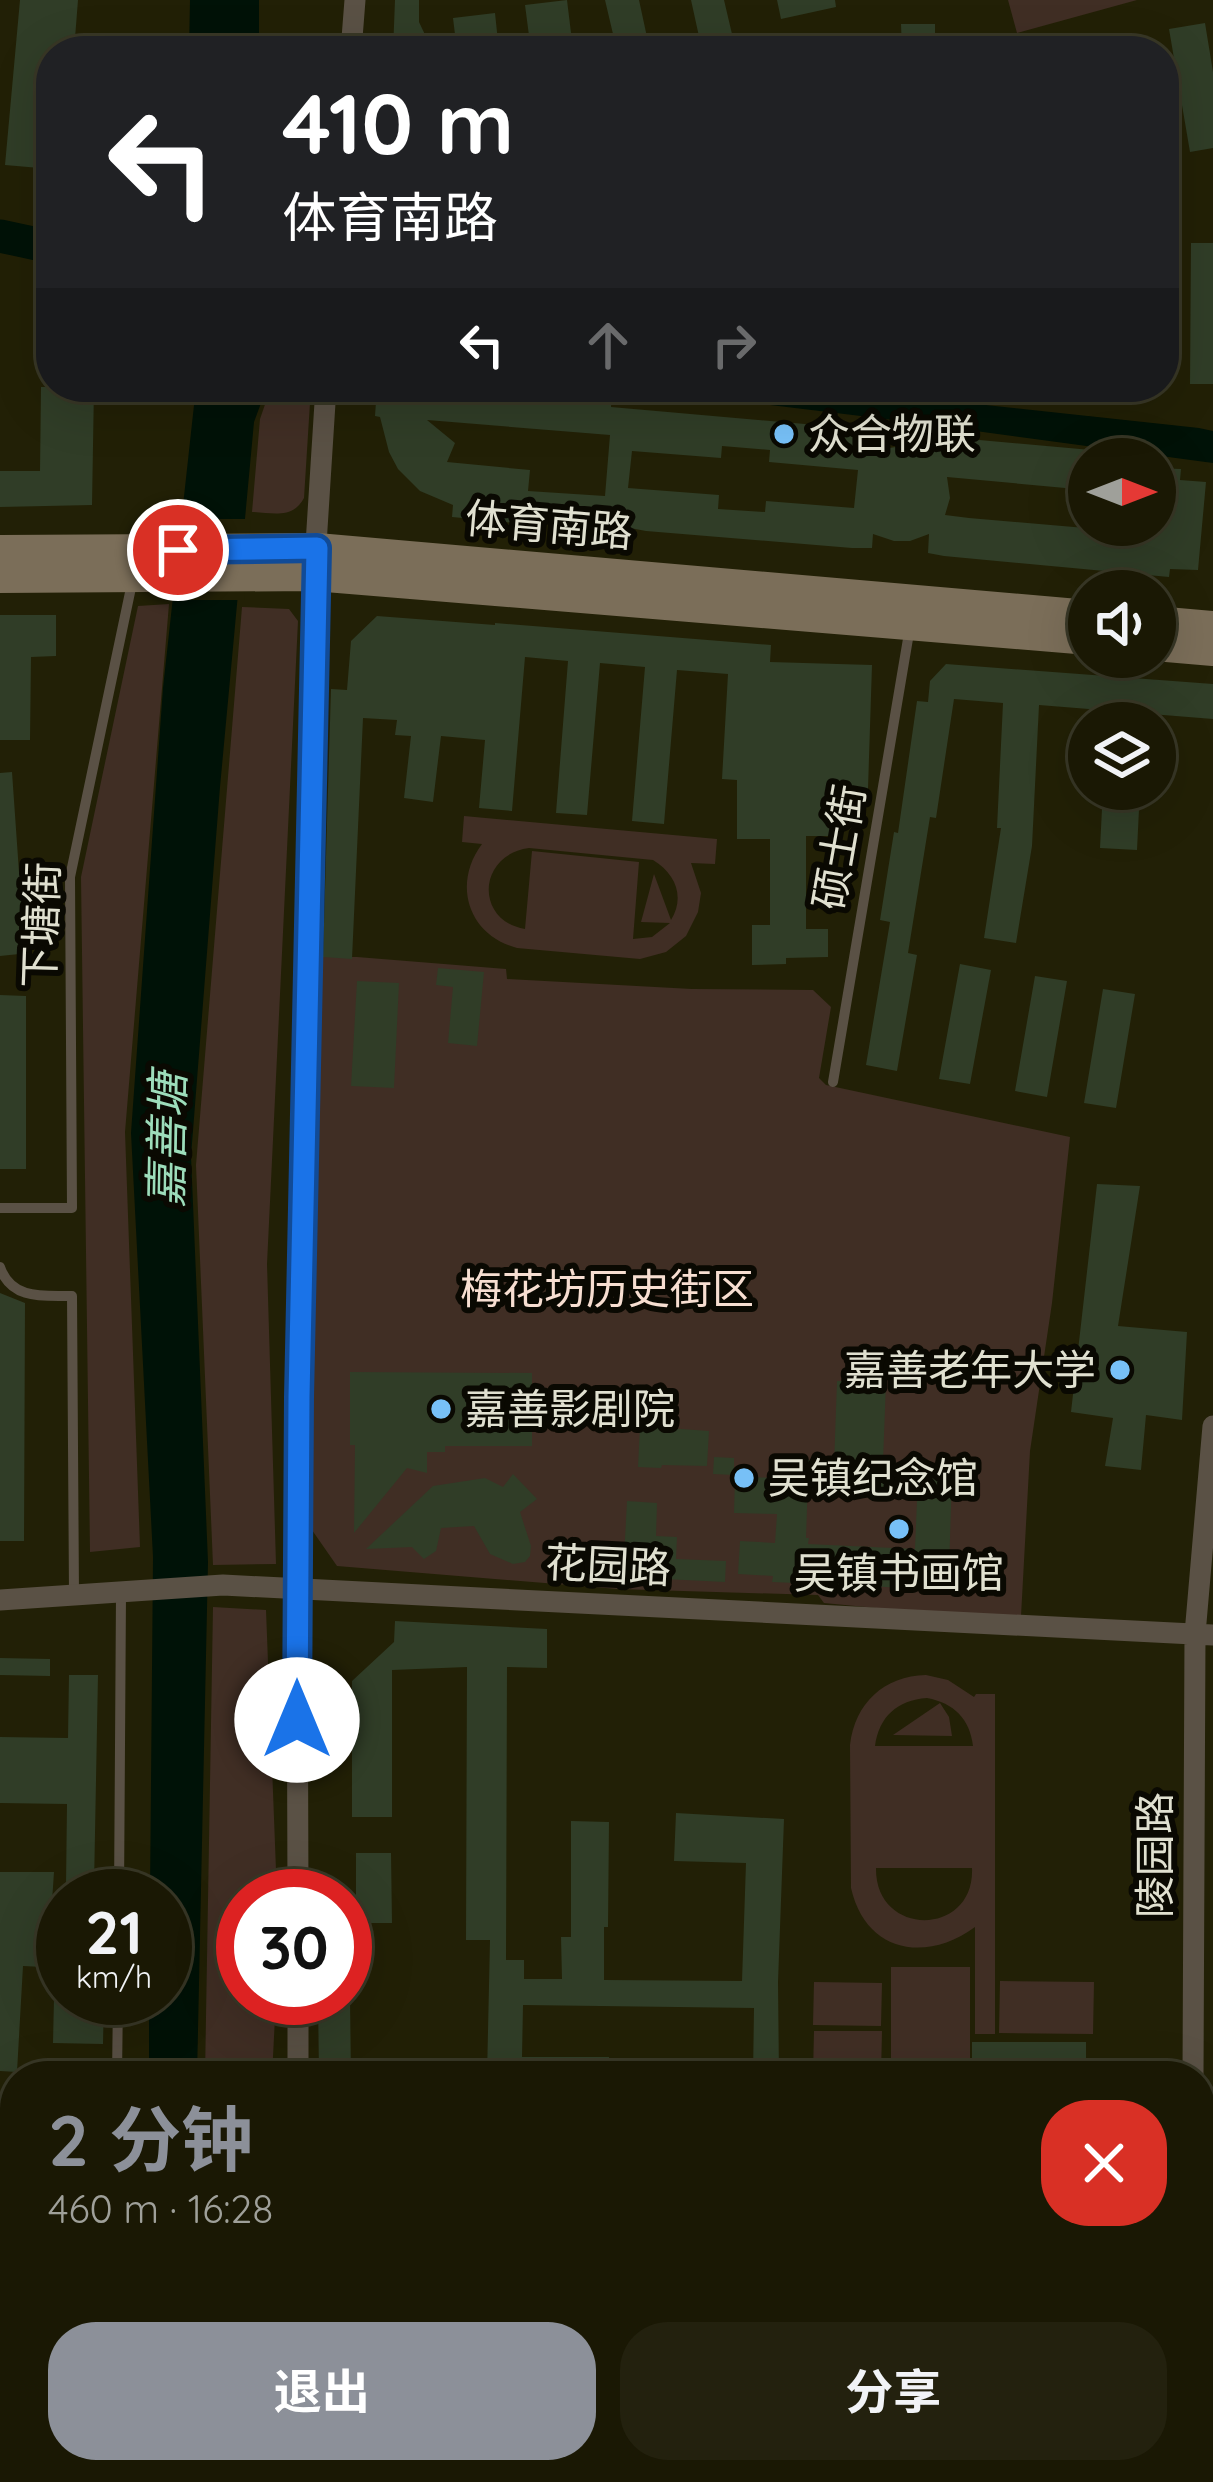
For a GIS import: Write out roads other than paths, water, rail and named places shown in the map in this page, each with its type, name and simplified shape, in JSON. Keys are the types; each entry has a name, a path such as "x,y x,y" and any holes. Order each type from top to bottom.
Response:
{"main road":[{"name":"体育南路","path":"0,550 133,565"},
{"name":"体育南路","path":"316,562 1068,638"},
{"name":"体育南路","path":"0,578 133,565 316,562 1068,614"},
{"path":"1176,623 1213,626"},
{"path":"1176,648 1213,652"}],"street":[{"path":"352,36 355,0"},
{"path":"298,1869 297,1588 316,562 325,402"},
{"name":"陵园路","path":"1193,2061 1213,1426"},
{"name":"花园路","path":"0,1600 223,1585 1204,1634"},
{"path":"298,2025 298,2061"}],"lane":[{"name":"下塘街","path":"0,1208 72,1208 70,878 133,565"},
{"name":"硕士街","path":"833,1082 911,624"},
{"path":"0,1267 11,1288 39,1296 72,1296 74,1595"},
{"path":"118,1869 121,1590"},
{"path":"117,2061 118,2025"}],"water":[{"path":"190,0 259,0 259,36 189,36"},
{"name":"嘉善塘","path":"194,402 261,402 254,422 191,1156 208,1562 197,2061 149,2061 149,2025 192,2025 192,1869 150,1869 153,1557 131,1133 163,688"},
{"path":"744,402 958,402 1199,428 1213,431 1213,463 1176,458 1176,438 1068,438 1068,443"}],"waterway":[{"path":"0,236 36,244"}],"place":[{"name":"众合物联","path":"784,434"},
{"name":"嘉善老年大学","path":"1120,1370"},
{"name":"嘉善影剧院","path":"441,1409"},
{"name":"吴镇纪念馆","path":"744,1478"},
{"name":"吴镇书画馆","path":"899,1529"}],"park label":[{"name":"梅花坊历史街区","path":"607,1289"}]}
